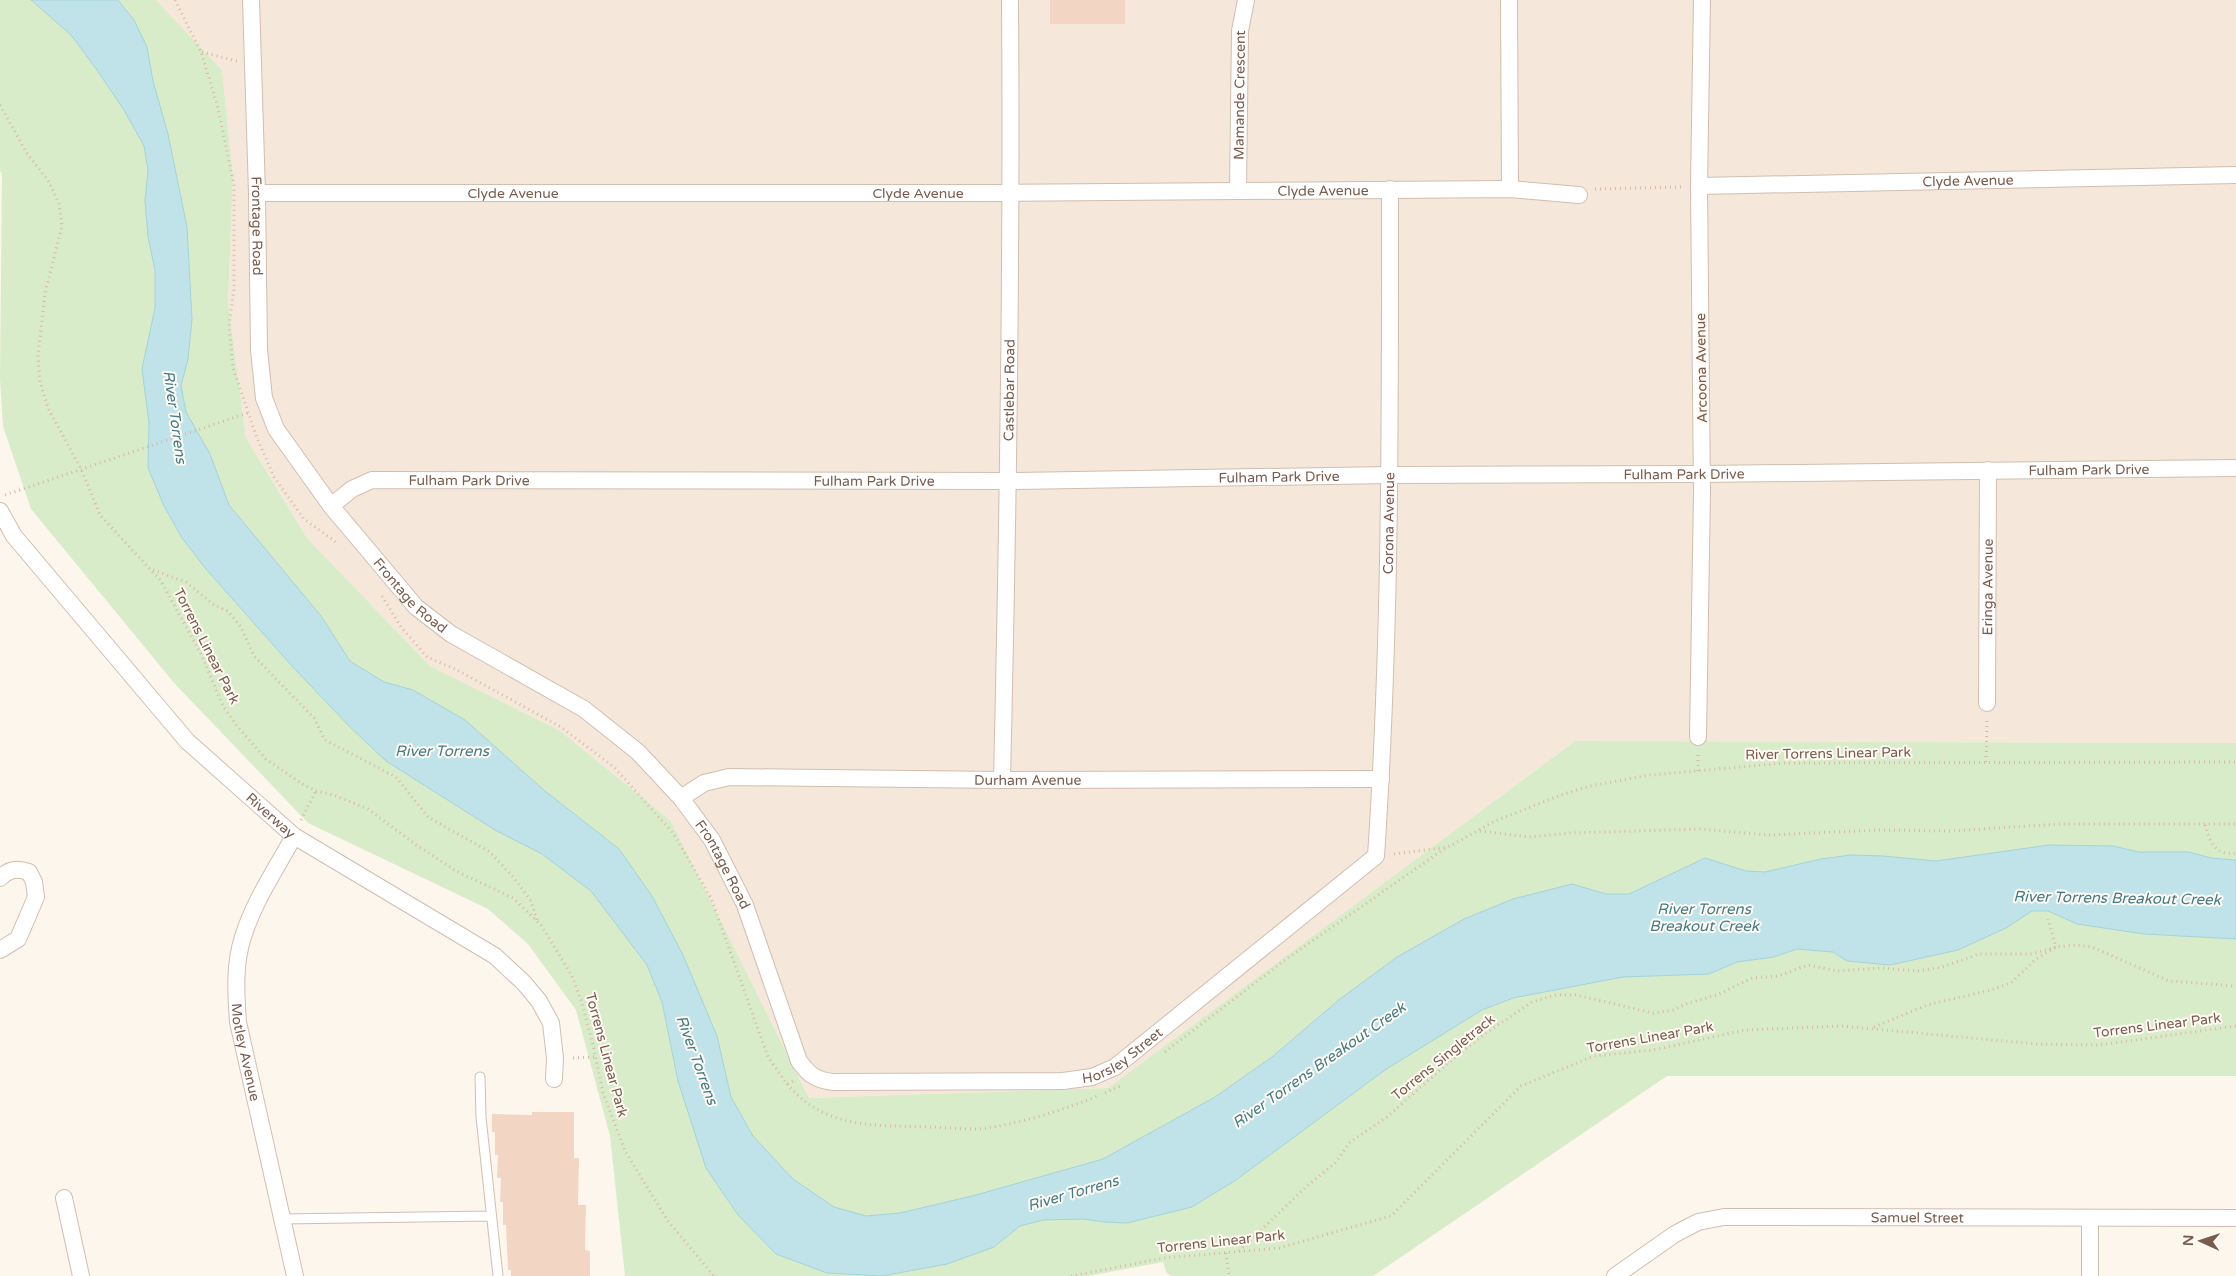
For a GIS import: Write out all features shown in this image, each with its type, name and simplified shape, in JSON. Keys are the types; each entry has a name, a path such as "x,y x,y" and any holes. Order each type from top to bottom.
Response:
{"street":[{"name":"Frontage Road","path":"251,0 257,194 259,350 264,398 276,429 331,506 416,607 451,634 584,709 638,752 681,798 712,840 744,905 799,1061 808,1074"},
{"name":"Castlebar Road","path":"1002,780 1009,481 1012,193 1010,0"},
{"name":"Mamande Crescent","path":"1238,191 1240,32 1246,0"},
{"path":"1509,0 1510,189"},
{"name":"Arcoona Avenue","path":"1698,737 1702,474 1699,186 1702,0"},
{"name":"Clyde Avenue","path":"1699,186 2236,175"},
{"name":"Clyde Avenue","path":"257,194 1012,193 1390,189 1510,189 1574,194"},
{"name":"Corona Avenue","path":"1376,856 1381,779 1390,475 1390,189"},
{"name":"Fulham Park Drive","path":"331,506 352,489 372,480 1009,481 1390,475 1702,474 2236,468"},
{"name":"Eringa Avenue","path":"1987,703 1988,470"},
{"name":"Riverway","path":"0,511 7,540 187,741 294,836 495,956 524,983 539,1000 551,1023 555,1058 554,1079"},
{"name":"Durham Avenue","path":"681,798 704,783 729,777 1002,780 1381,779"},
{"name":"Motley Avenue","path":"294,836 259,898 242,938 236,985 238,1022 295,1276"},
{"name":"Horsley Street","path":"808,1074 818,1080 833,1082 1063,1081 1092,1077 1115,1067 1376,856"},
{"path":"0,878 6,872 19,869 29,872 34,882 36,897 18,939 0,950"},
{"path":"64,1198 81,1276"},
{"name":"Samuel Street","path":"1615,1276 1675,1234 1698,1222 1724,1217 2236,1218"},
{"path":"2090,1219 2090,1276"}],"lane":[{"path":"480,1076 481,1117 498,1276"},
{"path":"281,1219 491,1216"}],"path":[{"path":"174,0 201,52 216,104 234,186 234,289 229,326 233,368 248,413 274,477 304,519 344,547"},
{"path":"201,52 253,66"},
{"name":"Torrens Linear Park","path":"0,105 26,152 49,182 61,214 60,235 45,293 38,356 42,394 81,469 100,515 161,581 202,656 216,693 237,726 266,760 316,791 334,795 368,808 415,844 456,871 512,898 537,920 551,939 572,976 588,1022 603,1093 629,1158 668,1221 714,1276"},
{"path":"1574,194 1598,188 1699,186"},
{"path":"0,496 268,407"},
{"path":"151,569 168,577 186,582 214,605 228,612 241,627 254,656 314,718 325,740 396,777 428,816 490,852 514,878 531,901 537,920"},
{"path":"377,589 400,627 427,657 457,670 561,727 614,767 673,833 710,898 768,1056 787,1084 808,1074"},
{"path":"1986,762 1987,703"},
{"name":"River Torrens Linear Park","path":"1376,856 1448,847 1495,821 1561,795 1590,786 1650,775 1785,763 2236,762"},
{"path":"294,836 316,791"},
{"path":"1480,831 1529,837 1570,833 1700,829 1768,836 1878,830 1952,831 2060,824 2236,824"},
{"path":"2205,825 2210,842 2214,848 2224,853 2236,853"},
{"path":"1872,1028 1927,1005 1991,990 2011,983 2036,959 2056,948 2048,919"},
{"name":"Torrens Singletrack","path":"1238,1252 1306,1186 1335,1163 1350,1142 1387,1117 1482,1036 1532,1002 1543,998 1576,995 1653,1013 1663,1012 1717,994 1752,978 1778,976 1808,965 1836,971 1882,968 1918,971 1942,968 1979,954 2032,954 2075,945 2092,947 2169,981 2236,986"},
{"name":"Torrens Linear Park","path":"1071,1276 1151,1260 1280,1248 1391,1216 1521,1086 1594,1056 1653,1050 1744,1030 1841,1026 2037,1044 2099,1045 2236,1026"},
{"path":"555,1058 595,1057"},
{"path":"1226,1253 1228,1276"}],"shaded area":[{"path":"156,0 2236,0 2236,743 1575,741 1108,1088 809,1098 671,821 559,730 430,666 307,538 246,438 228,302 233,176 222,70"}],"green space":[{"path":"0,0 156,0 222,70 233,176 228,302 246,438 307,538 430,666 559,730 671,821 809,1098 1108,1088 1575,741 2236,743 2236,1076 1667,1076 1373,1276 1171,1276 1166,1272 1163,1262 1088,1276 625,1276 610,1136 576,1010 528,944 488,909 308,823 175,684 31,509 3,426 0,379 2,174 0,171"}],"water":[{"path":"31,0 118,0 134,20 147,47 153,81 168,134 187,227 192,319 188,359 181,386 186,412 210,454 229,505 321,616 350,661 384,682 413,690 465,720 545,791 619,849 652,896 683,955 717,1036 731,1097 753,1136 793,1179 834,1207 866,1216 900,1213 976,1195 1103,1159 1215,1097 1272,1057 1340,999 1397,957 1464,919 1513,899 1572,884 1606,894 1629,894 1705,858 1746,871 1765,872 1821,859 1851,855 1936,861 2049,845 2113,846 2139,852 2189,852 2211,858 2236,860 2236,939 2144,934 2077,924 2048,911 2032,911 2006,928 1958,950 1890,965 1847,961 1833,952 1797,949 1774,957 1737,962 1709,974 1623,977 1513,998 1482,1010 1385,1070 1236,1180 1192,1207 1127,1223 1083,1219 1043,1220 1020,1226 994,1247 947,1264 882,1276 827,1273 776,1254 738,1215 706,1168 678,1081 662,1002 647,965 591,891 542,854 495,830 386,761 349,726 291,665 206,569 182,538 164,506 148,468 149,423 142,369 155,308 155,270 148,237 145,201 148,170 144,146 124,110 71,35"}],"building":[{"path":"1050,0 1125,0 1125,24 1050,24"},
{"path":"532,1112 574,1112 574,1158 579,1158 578,1205 586,1205 585,1250 590,1251 590,1276 511,1276 511,1270 508,1270 506,1225 503,1225 503,1202 500,1202 501,1178 497,1178 498,1155 495,1155 495,1132 492,1132 492,1114 532,1115"}],"water label":[{"name":"River Torrens","path":"175,417"},
{"name":"River Torrens","path":"442,751"},
{"name":"River Torrens Breakout Creek","path":"2117,898"},
{"name":"River Torrens Breakout Creek","path":"1704,918"},
{"name":"River Torrens","path":"697,1060"},
{"name":"River Torrens Breakout Creek","path":"1319,1065"},
{"name":"River Torrens","path":"1073,1193"}]}
